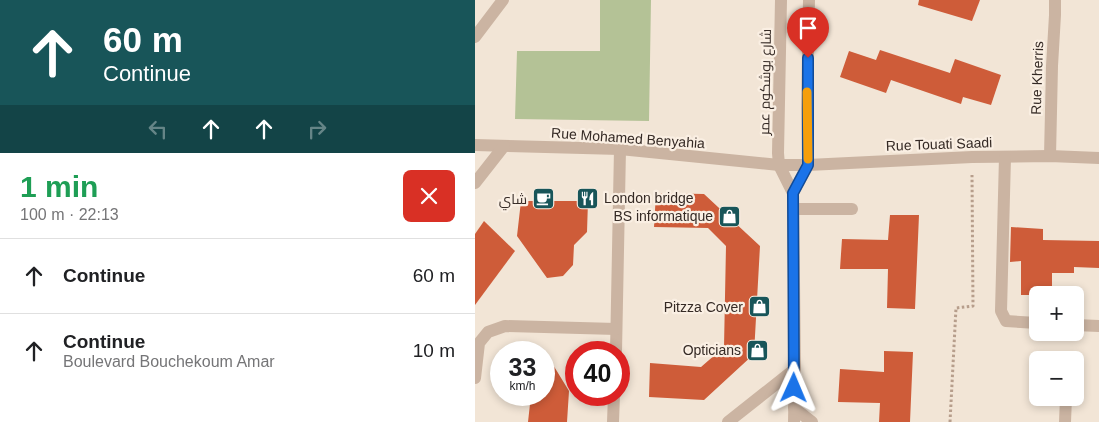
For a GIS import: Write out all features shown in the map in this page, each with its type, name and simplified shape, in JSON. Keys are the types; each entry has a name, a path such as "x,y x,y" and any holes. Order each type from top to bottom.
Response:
{"street":[{"path":"475,37 503,0"},
{"name":"شارع بوشكوم عمر","path":"779,165 781,0"},
{"path":"793,193 808,165 809,0"},
{"name":"Rue Kherris","path":"1050,156 1055,0"},
{"name":"Rue Mohamed Benyahia","path":"475,145 620,149 779,165"},
{"path":"475,183 504,146"},
{"path":"616,341 620,149"},
{"name":"Rue Touati Saadi","path":"779,165 972,157 1050,156 1099,158"},
{"path":"1005,157 1001,311 1006,321 1029,322"},
{"path":"779,165 793,193 794,209 794,422"},
{"path":"794,209 852,209"},
{"path":"1084,325 1099,326"},
{"path":"475,378 479,343 488,332 505,326 616,329"},
{"path":"728,422 795,369"},
{"path":"613,422 614,406"},
{"path":"1065,422 1066,406"},
{"path":"794,408 812,422"}],"path":[{"path":"950,422 955,308 973,306 972,157"}],"green space":[{"path":"600,0 651,0 649,121 515,119 517,51 600,51"}],"building":[{"path":"919,0 980,0 972,21 918,5"},
{"path":"880,50 950,73 955,59 1001,75 991,105 963,97 961,104 891,80 886,93 840,77 849,51 876,60"},
{"path":"656,193 704,194 760,246 754,354 704,400 649,397 650,363 701,367 724,347 726,246 708,228 654,227"},
{"path":"521,201 588,201 587,232 574,245 573,265 563,276 547,278 517,236"},
{"path":"890,215 919,215 915,309 887,308 888,269 840,269 842,239 888,240"},
{"path":"484,221 515,251 475,305 475,234"},
{"path":"1011,227 1043,229 1043,240 1099,241 1099,268 1074,267 1074,273 1052,273 1052,286 1029,286 1029,295 1021,295 1021,261 1010,262"},
{"path":"884,351 913,352 910,422 879,422 880,403 838,402 840,369 884,372"},
{"path":"555,368 565,384 565,406 568,406 567,422 528,422 530,406 555,406"}],"slow traffic":[{"path":"807,92 808,159"}],"place":[{"name":"London bridge","path":"588,198"},
{"name":"شاي","path":"543,199"},
{"name":"BS informatique","path":"729,216"},
{"name":"Pitzza Cover","path":"759,307"},
{"name":"Opticians","path":"757,350"}],"route":[{"path":"794,388 793,193 808,165 808,58"}]}
